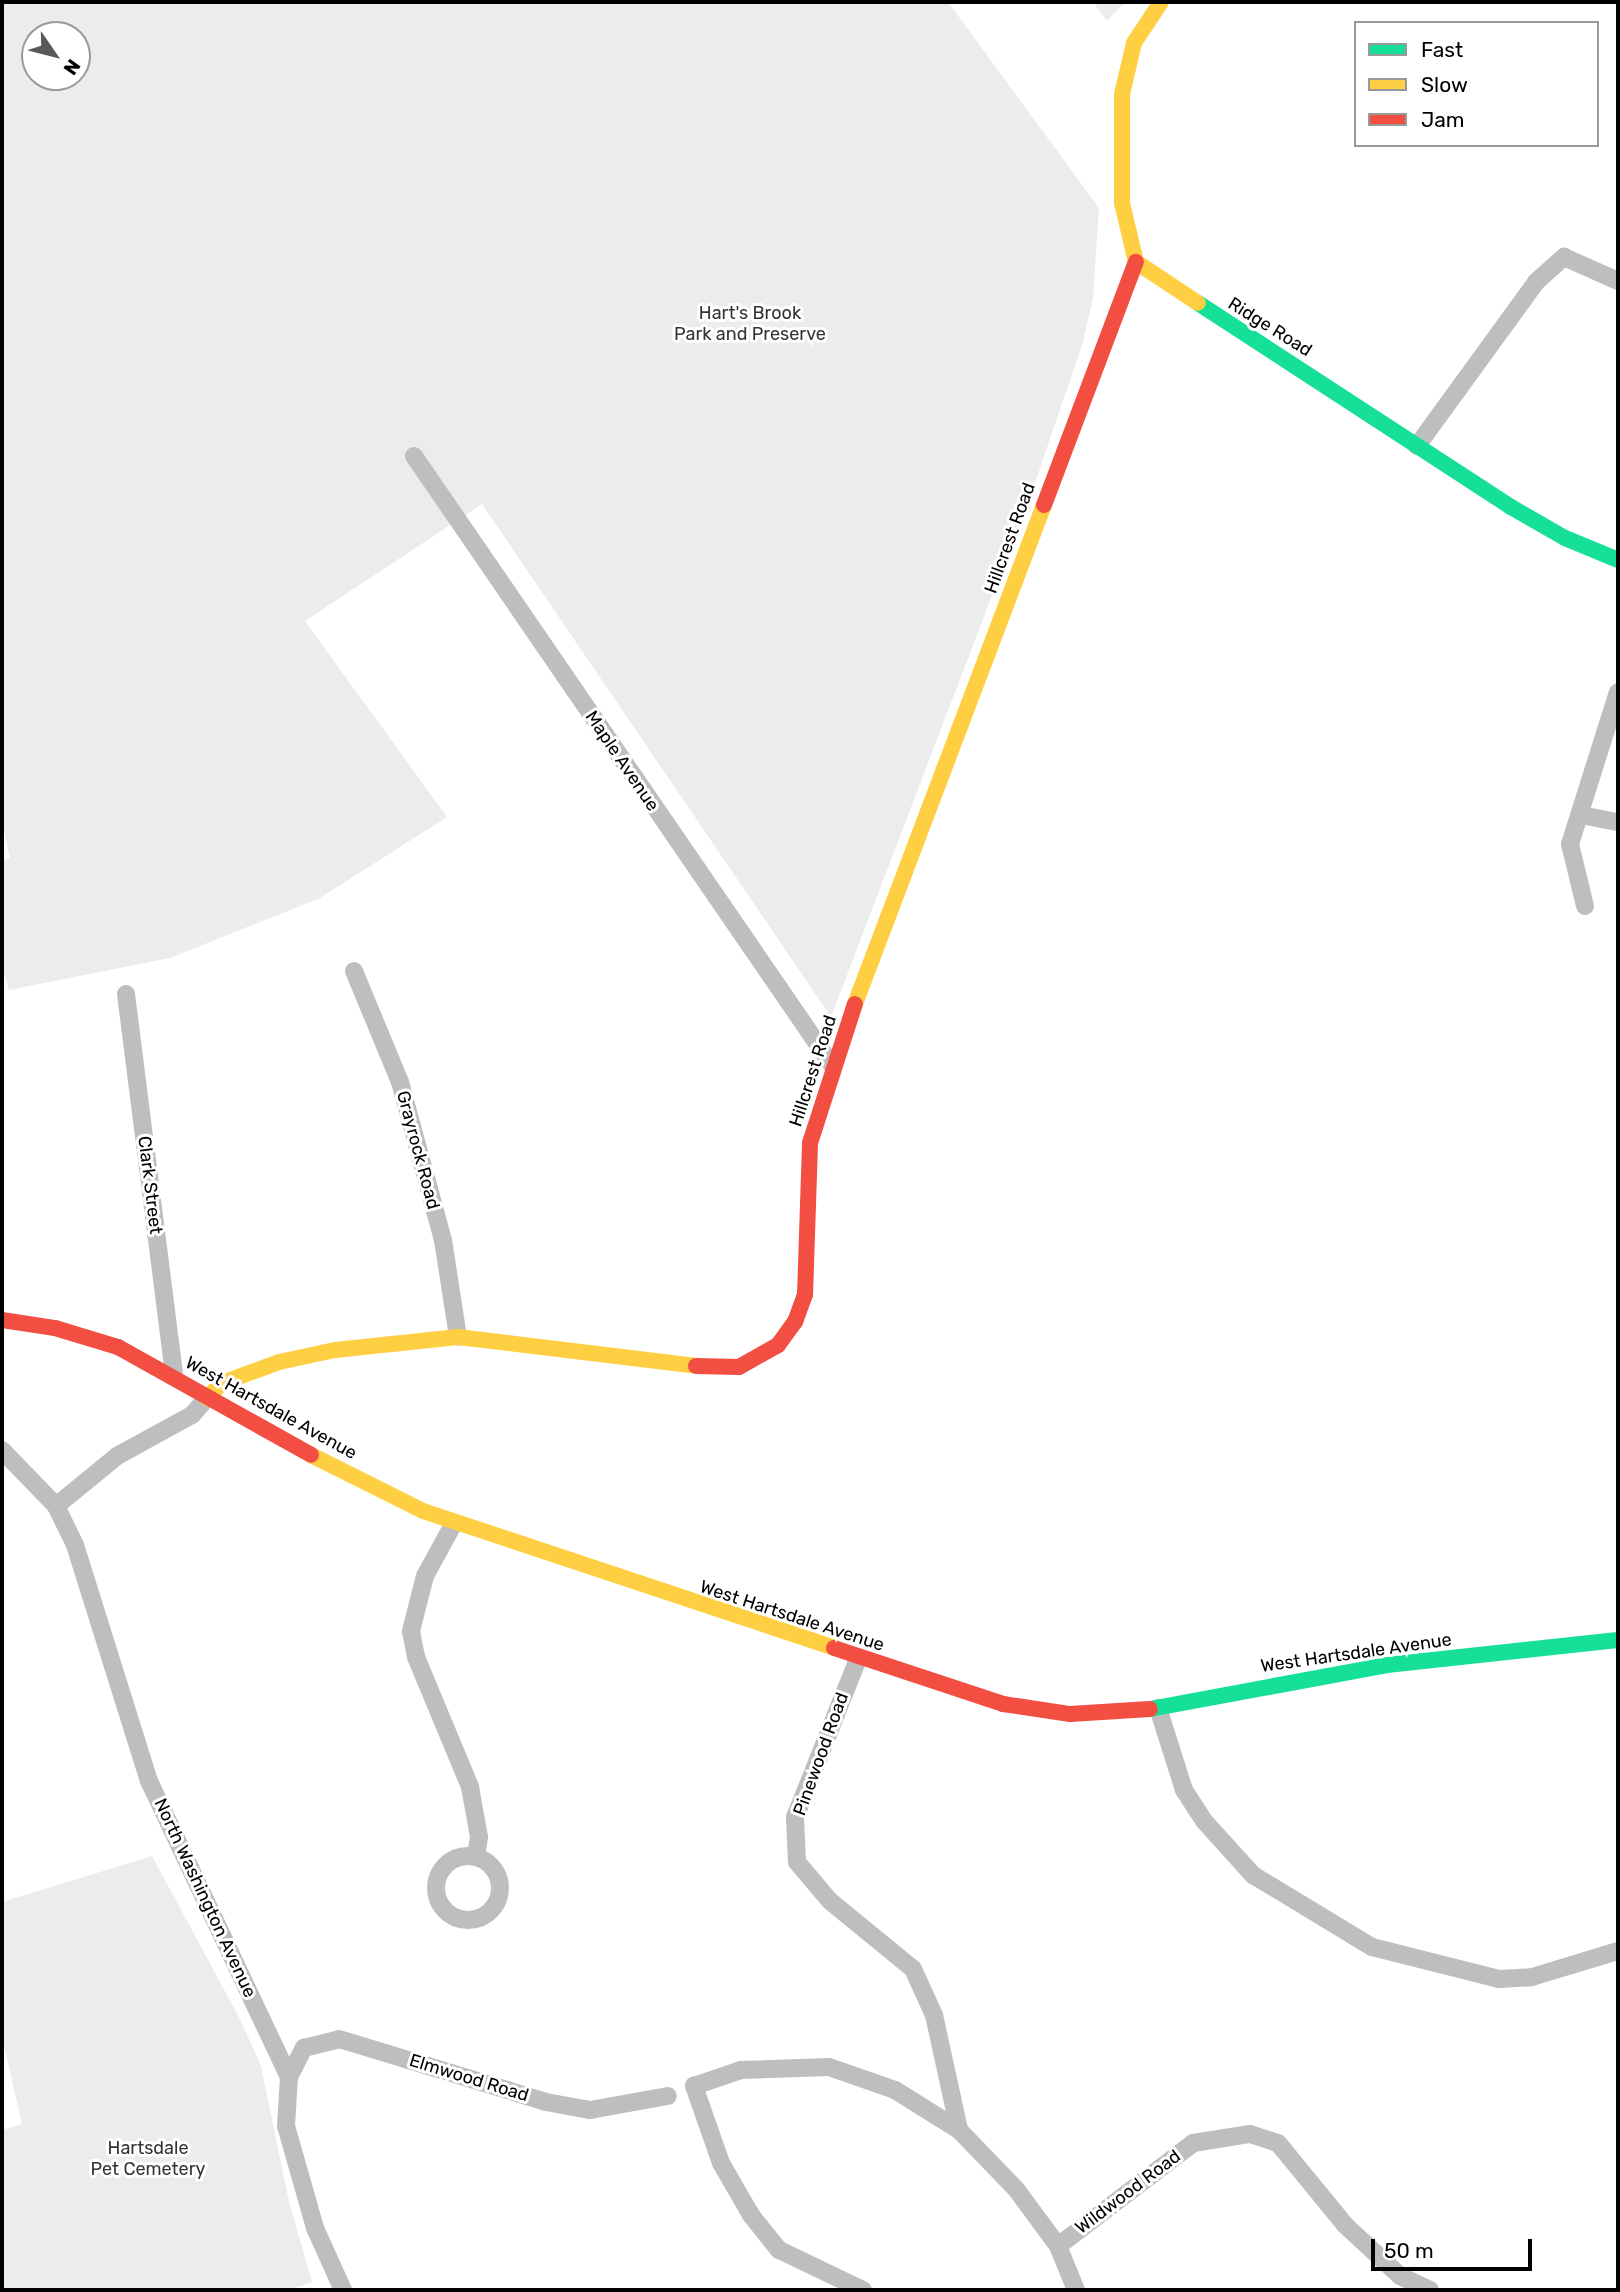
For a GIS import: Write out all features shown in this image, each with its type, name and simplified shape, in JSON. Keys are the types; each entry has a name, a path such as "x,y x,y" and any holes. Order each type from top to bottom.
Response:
{"street":[{"path":"1136,262 1122,203 1122,94 1134,43 1161,2"},
{"path":"1417,446 1536,282 1564,257 1618,281"},
{"name":"Ridge Road","path":"1136,262 1554,532 1618,560"},
{"name":"Hillcrest Road","path":"207,1398 222,1383 279,1362 334,1350 458,1337 711,1367 739,1367 778,1345 795,1322 805,1295 810,1143 832,1065 1136,262"},
{"name":"Maple Avenue","path":"414,456 832,1065"},
{"path":"1585,906 1570,844 1618,692"},
{"path":"1581,816 1618,821"},
{"name":"Grayrock Road","path":"354,971 400,1082 443,1240 458,1337"},
{"name":"Clark Street","path":"126,994 174,1376"},
{"name":"West Hartsdale Avenue","path":"2,1320 55,1328 118,1347 331,1466 454,1523 1003,1704 1070,1714 1158,1708 1387,1665 1618,1640"},
{"path":"56,1506 117,1456 192,1415 207,1398"},
{"name":"North Washington Avenue","path":"2,1450 56,1506 75,1545 149,1781 289,2077 286,2126 315,2228 343,2290"},
{"path":"454,1523 425,1576 411,1631 415,1657 470,1787 478,1837 476,1856"},
{"name":"Pinewood Road","path":"858,1658 795,1816 797,1862 830,1901 913,1969 934,2015 959,2130"},
{"path":"1158,1708 1184,1790 1205,1822 1253,1875 1372,1947 1499,1979 1532,1978 1618,1951"},
{"name":"Elmwood Road","path":"289,2077 304,2048 339,2039 546,2102 590,2110 668,2096"},
{"path":"863,2290 779,2250 751,2215 721,2163 694,2086 741,2070 829,2067 895,2091 959,2130 1016,2189 1058,2246 1076,2290"},
{"name":"Wildwood Road","path":"1058,2246 1194,2143 1250,2134 1278,2143 1345,2225 1400,2276 1430,2290"}],"green space":[{"name":"Hart's Brook Park and Preserve","path":"2,2 948,2 1099,208 1093,299 1082,345 1035,483 831,1017 482,504 305,621 447,817 320,898 170,958 9,990 2,966 2,861 10,858 2,823"},
{"path":"1093,2 1125,2 1107,21"},
{"name":"Hartsdale Pet Cemetery","path":"152,1856 240,2019 261,2066 289,2202 312,2282 290,2290 2,2290 2,2130 22,2124 2,2037 2,1902"}],"traffic: fast":[{"path":"1198,303 1511,507 1565,538 1618,560"},
{"path":"1150,1709 1387,1665 1618,1640"}],"traffic: slow":[{"path":"1161,2 1134,43 1122,94 1122,203 1136,262 1198,303"},
{"path":"855,1004 1044,505"},
{"path":"207,1398 222,1383 279,1362 335,1350 458,1337 696,1366"},
{"path":"311,1455 423,1511 834,1648"}],"traffic: jam":[{"path":"1044,505 1136,262"},
{"path":"696,1366 739,1367 778,1345 795,1322 805,1295 810,1143 855,1004"},
{"path":"2,1320 55,1328 118,1347 311,1455"},
{"path":"834,1648 1003,1704 1070,1714 1150,1709"}]}
